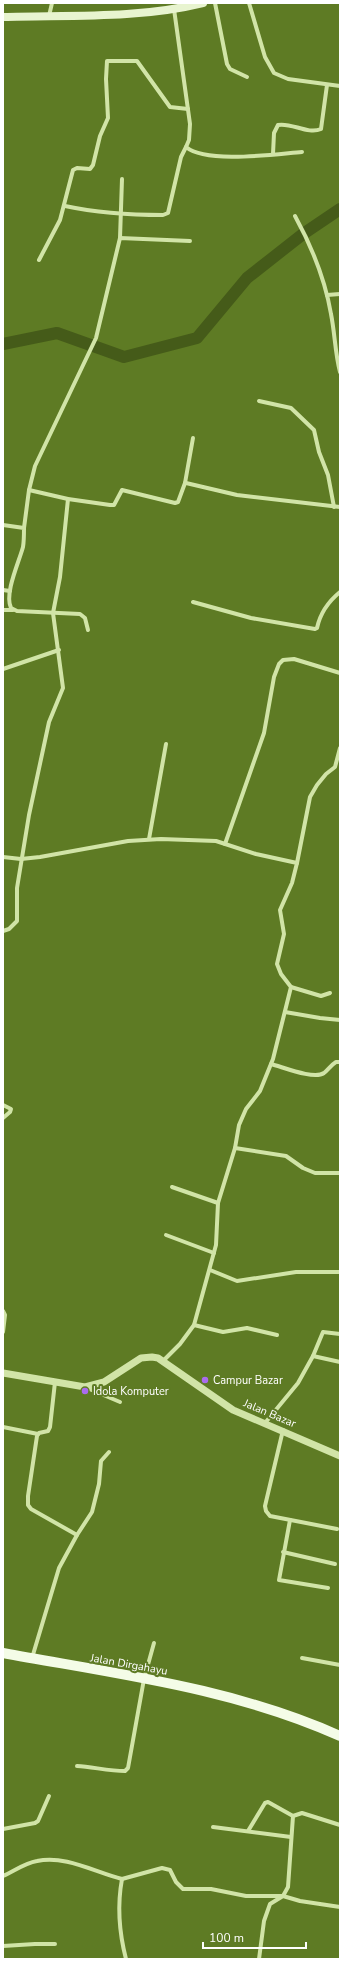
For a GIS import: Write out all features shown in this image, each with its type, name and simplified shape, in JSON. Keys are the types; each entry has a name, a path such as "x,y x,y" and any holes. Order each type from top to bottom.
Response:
{"main road":[{"path":"3,17 124,14 203,3"},
{"name":"Jalan Dirgahayu","path":"3,1654 144,1679 249,1702 285,1714 340,1736"}],"street":[{"path":"49,16 52,3"},
{"path":"215,3 230,69 247,77"},
{"path":"249,3 265,57 274,73 288,79 340,86"},
{"path":"65,206 120,214 164,215 168,213 181,157 186,147 189,135 188,109 174,8"},
{"path":"39,260 54,234 65,206 73,170 77,168 88,169 92,167 100,136 108,120 106,79 107,61 135,60 170,107 188,109"},
{"path":"273,154 274,133 278,125 284,124 315,130 321,129 327,85"},
{"path":"186,147 192,151 204,154 238,156 302,152"},
{"path":"13,610 8,600 22,548 29,490 38,458 96,338 120,238 122,179"},
{"path":"295,216 309,241 319,264 331,314 335,352 340,372"},
{"path":"120,238 190,241"},
{"path":"327,295 340,294"},
{"path":"259,401 291,408 314,430 319,452 328,475 334,507"},
{"path":"29,490 68,499 112,505 122,490 175,503 178,502 184,482 192,438"},
{"path":"184,482 237,495 340,507"},
{"path":"3,931 9,929 18,921 17,888 21,859 49,722 63,688 53,613 60,577 68,499"},
{"path":"3,525 24,528"},
{"path":"3,590 10,591"},
{"path":"193,602 251,618 315,629 317,628 321,617 330,602 340,592"},
{"path":"3,610 84,615 88,630"},
{"path":"3,668 59,650"},
{"path":"225,844 264,733 274,677 279,664 283,660 294,659 340,673"},
{"path":"149,839 166,744"},
{"path":"330,993 321,996 291,987 281,974 276,964 284,934 280,910 292,883 310,797 326,774 335,767 340,748"},
{"path":"3,857 21,859 149,839 205,839 256,854 297,863"},
{"path":"163,1361 180,1344 194,1325 210,1270 218,1233 218,1203 235,1148 242,1117 260,1091 271,1064 291,987"},
{"path":"285,1012 340,1020"},
{"path":"271,1064 309,1075 319,1076 336,1062 340,1062"},
{"path":"3,1105 11,1109 10,1112 3,1118"},
{"path":"235,1148 286,1156 303,1168 315,1173 340,1173"},
{"path":"172,1187 218,1203"},
{"path":"166,1235 214,1253"},
{"path":"210,1270 237,1281 288,1273 340,1272"},
{"path":"3,1311 5,1315 3,1332"},
{"path":"194,1325 223,1332 246,1328 277,1336"},
{"path":"265,1423 298,1383 313,1356 323,1332 340,1334"},
{"path":"313,1356 340,1362"},
{"name":"Jalan Bazar","path":"85,1387 104,1382 132,1363 147,1357 158,1358 233,1410 283,1430 340,1456"},
{"path":"3,1374 85,1387 120,1402"},
{"path":"3,1427 38,1434 48,1431 50,1427 54,1382"},
{"path":"283,1430 265,1506 266,1511 270,1516 337,1529"},
{"path":"38,1434 28,1496 28,1505 31,1509 76,1535"},
{"path":"32,1659 59,1568 76,1535 92,1512 100,1479 101,1461 109,1452"},
{"path":"290,1520 279,1580 328,1588"},
{"path":"283,1552 335,1564"},
{"path":"77,1766 125,1771 130,1762 144,1679 154,1643"},
{"path":"302,1658 340,1666"},
{"path":"3,1829 35,1823 38,1820 49,1796"},
{"path":"248,1832 265,1803 268,1802 293,1816"},
{"path":"293,1816 302,1812 340,1825"},
{"path":"259,1959 264,1921 270,1904 283,1896 288,1887 293,1816"},
{"path":"213,1827 291,1837"},
{"path":"3,1876 27,1864 38,1861 56,1860 70,1862 122,1879 162,1868 170,1870 176,1882 183,1889 211,1889 246,1896 283,1896 300,1902 340,1907"},
{"path":"122,1879 118,1897 118,1911 122,1943 126,1959"},
{"path":"3,1946 56,1944"}],"waterway":[{"path":"3,344 57,333 124,357 197,338 247,278 303,234 340,209"}],"place":[{"name":"Campur Bazar","path":"205,1380"},
{"name":"Idola Komputer","path":"85,1391"}]}
